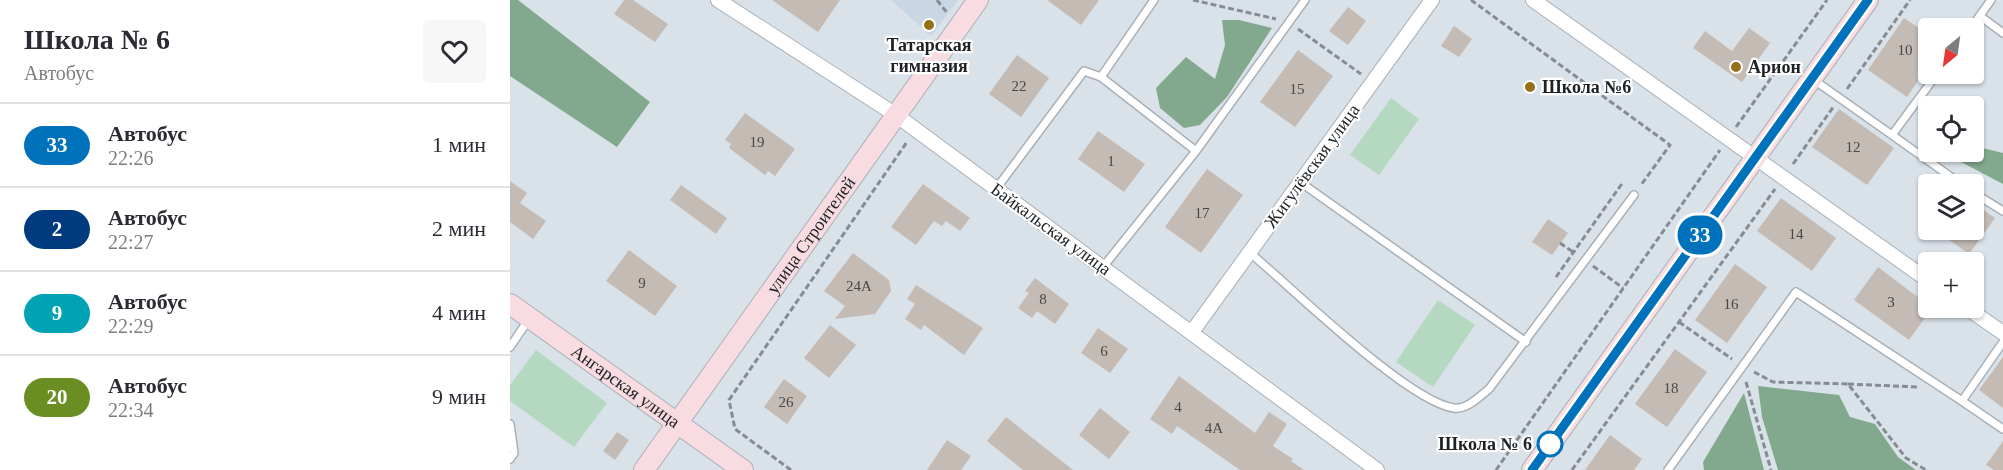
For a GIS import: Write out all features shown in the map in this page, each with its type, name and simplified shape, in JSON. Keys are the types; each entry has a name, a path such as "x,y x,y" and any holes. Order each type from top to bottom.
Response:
{"street":[{"name":"Байкальская улица","path":"718,0 916,130 1377,470"},
{"name":"улица Строителей","path":"644,470 978,0"},
{"name":"Жигулёвская улица","path":"1192,332 1432,0"},
{"path":"1533,0 1918,273"},
{"path":"1532,470 1868,0"},
{"name":"Ангарская улица","path":"510,304 743,470"},
{"path":"1981,318 2003,333"}],"lane":[{"path":"1101,77 1154,0"},
{"path":"1103,267 1196,151 1305,0"},
{"path":"1991,0 1980,16 2003,33"},
{"path":"996,189 1084,71 1101,77 1196,151"},
{"path":"1812,78 1948,174"},
{"path":"1892,135 1930,84"},
{"path":"1300,182 1526,342"},
{"path":"1249,252 1396,377 1428,398 1455,408 1471,403 1489,389 1634,195"},
{"path":"1984,200 2003,211"},
{"path":"1668,470 1796,292 2003,429"},
{"path":"510,347 530,318"},
{"path":"1962,401 2003,342"},
{"path":"510,424 514,453 510,459"}],"path":[{"path":"1193,0 1289,22 1373,82"},
{"path":"1471,0 1670,145 1634,195 1621,185 1553,280"},
{"path":"1496,470 1827,0"},
{"path":"1572,470 1910,0"},
{"path":"790,470 735,429 729,400 916,130"},
{"path":"1610,278 1623,288"},
{"path":"1679,322 1742,366 1773,382 1942,388"},
{"path":"1742,366 1771,470"},
{"path":"1848,384 1906,458 1926,470"}],"shaded area":[{"name":"Татарская гимназия","path":"891,0 958,0 931,36"}],"green space":[{"path":"510,0 518,0 650,102 617,147 510,76"},
{"path":"1222,20 1239,20 1272,28 1227,97 1200,125 1184,128 1160,108 1156,88 1186,57 1215,79 1225,45"},
{"path":"1391,98 1419,119 1379,175 1350,155"},
{"path":"1984,148 2003,153 2003,184 1961,162 1984,162"},
{"path":"1438,300 1475,325 1433,387 1396,362"},
{"path":"536,350 607,403 574,447 510,401 510,385"},
{"path":"1758,386 1839,395 1850,417 1875,424 1898,457 1916,470 1778,470 1762,417"},
{"path":"1744,393 1764,470 1704,470 1703,462"}],"building":[{"path":"624,0 633,0 668,24 655,42 614,14"},
{"path":"772,0 840,0 818,32"},
{"path":"1047,0 1099,0 1081,25"},
{"path":"1348,7 1366,21 1348,45 1329,31"},
{"path":"1904,18 1918,28 1918,81 1907,97 1868,70"},
{"path":"1454,26 1472,39 1459,57 1441,46"},
{"name":"Арион","path":"1749,28 1770,43 1742,82 1693,48 1705,31 1732,51"},
{"path":"1298,50 1333,76 1295,127 1260,102"},
{"path":"1017,55 1049,78 1021,117 989,94"},
{"path":"1839,109 1894,148 1867,185 1812,147"},
{"path":"745,113 795,149 775,176 768,171 765,175 729,148 731,144 725,140"},
{"path":"1098,131 1145,164 1124,192 1078,159"},
{"path":"1207,169 1243,195 1201,253 1165,227"},
{"path":"510,181 527,193 520,203 546,221 533,239 510,222"},
{"path":"923,184 970,218 960,231 946,221 942,226 934,221 916,245 891,227"},
{"path":"681,185 727,218 716,234 670,200"},
{"path":"1781,198 1836,238 1812,271 1757,231"},
{"path":"1984,210 1995,218 1984,233"},
{"path":"1548,219 1568,233 1552,255 1532,242"},
{"path":"1949,240 1979,240 1970,252 1966,252"},
{"path":"629,250 677,286 655,316 606,281"},
{"path":"853,253 889,280 891,291 875,314 835,319 845,306 824,291"},
{"path":"1735,264 1767,287 1727,343 1695,320"},
{"path":"1878,267 1918,297 1918,318 1925,318 1909,340 1854,300"},
{"path":"1035,278 1069,304 1055,324 1037,311 1032,318 1018,308 1029,293 1025,291"},
{"path":"916,285 983,328 964,355 924,325 921,330 905,319 915,304 907,299"},
{"path":"830,325 856,345 829,378 804,358"},
{"path":"1098,328 1128,349 1110,373 1081,353"},
{"path":"1675,349 1707,372 1667,427 1635,404"},
{"path":"2003,357 2003,408 1979,390"},
{"path":"1179,376 1255,433 1269,412 1287,424 1273,446 1293,459 1291,461 1304,470 1240,470 1177,426 1172,434 1150,419"},
{"path":"784,379 807,396 787,424 764,407"},
{"path":"1100,408 1130,432 1109,459 1079,435"},
{"path":"1006,417 1073,470 1023,470 987,441"},
{"path":"617,432 629,440 615,460 603,451"},
{"path":"1610,435 1642,459 1634,470 1585,470"},
{"path":"947,440 971,456 961,470 927,470"},
{"path":"2003,441 2003,470 1994,470 1986,465"}],"bus line":[{"name":"33","path":"1532,470 1868,0"}],"place":[{"name":"Татарская гимназия","path":"929,25"},
{"name":"Арион","path":"1736,67"},
{"name":"Школа №6","path":"1530,87"},
{"name":"Школа № 6","path":"1550,444"}]}
